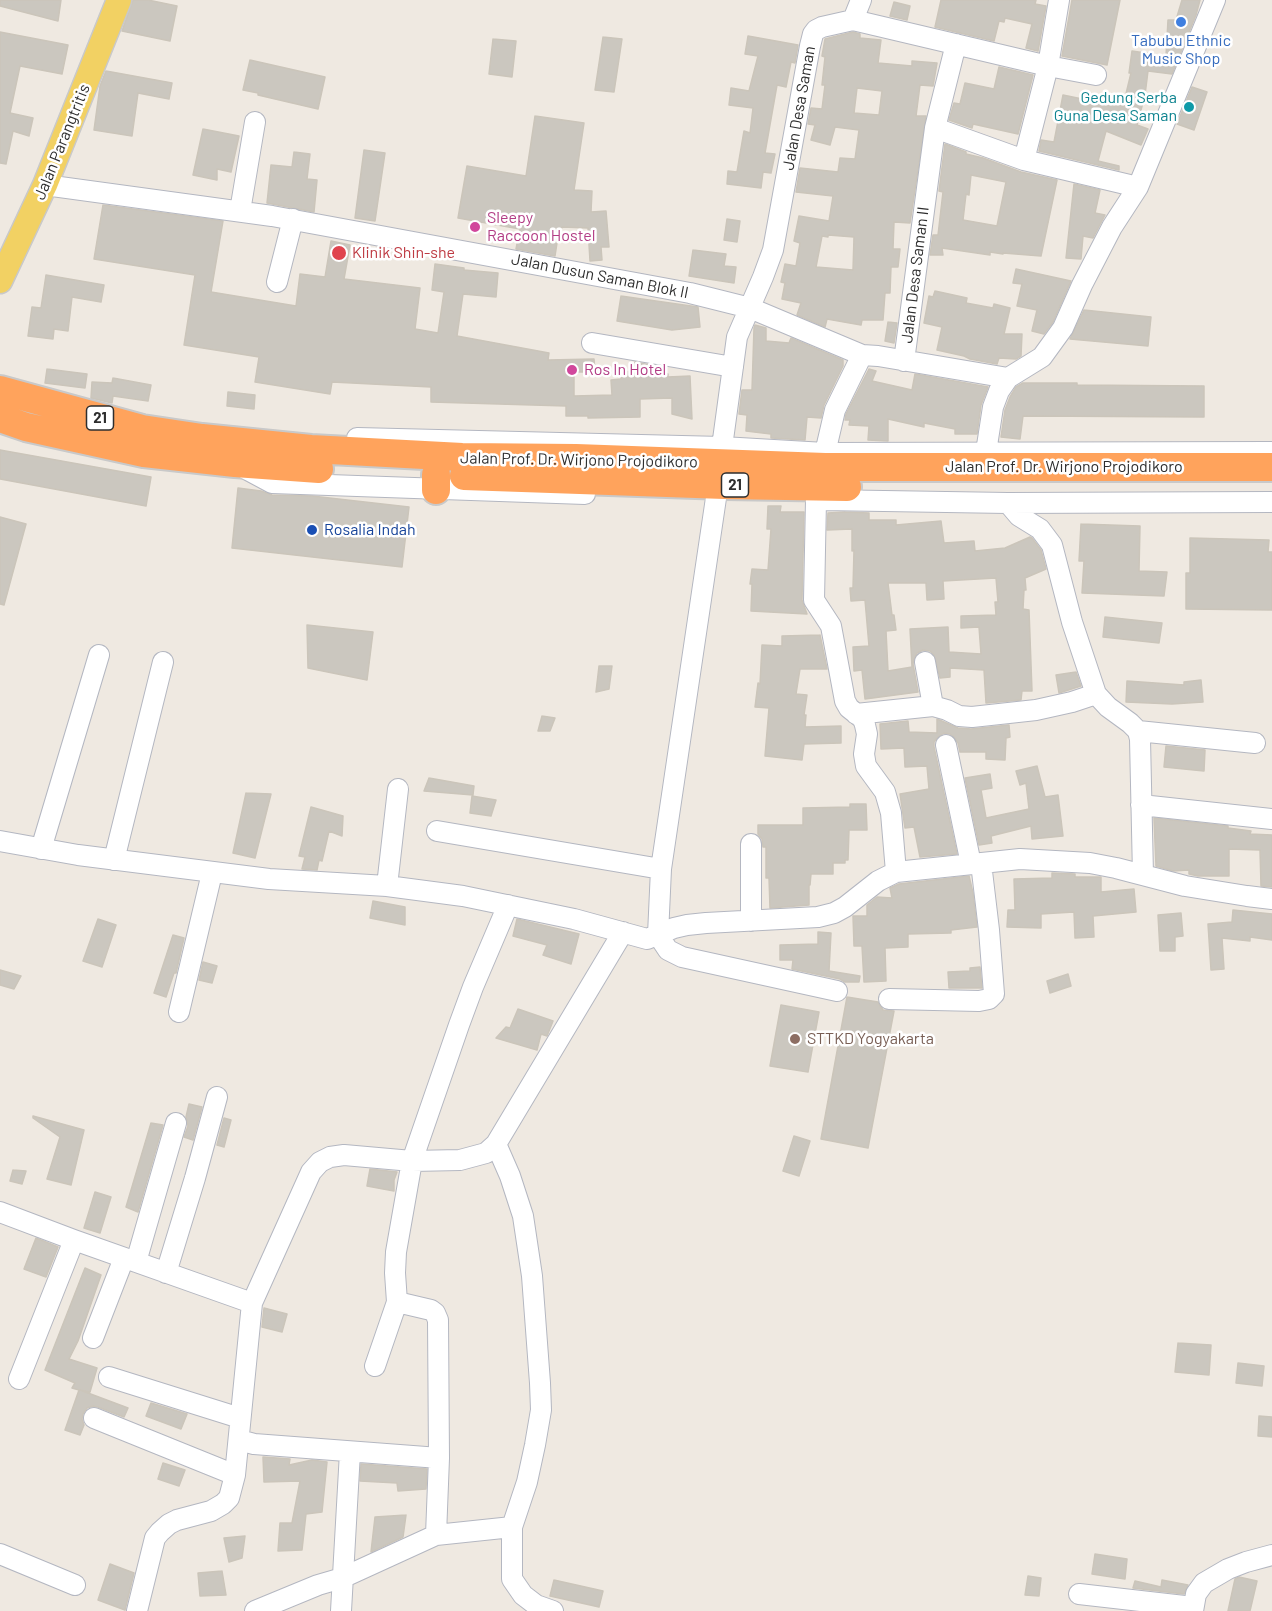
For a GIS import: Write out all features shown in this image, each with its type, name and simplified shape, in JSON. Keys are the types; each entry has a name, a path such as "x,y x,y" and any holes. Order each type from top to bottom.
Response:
{"highway":[{"path":"0,369 7,378 15,418"},
{"name":"21","path":"0,390 15,418 144,453 201,448 234,452 323,470 436,483 858,487 1272,484"},
{"name":"Jalan Prof. Dr. Wirjono Projodikoro","path":"234,452 311,450 462,458 576,458 825,467 1272,466"}],"main road":[{"name":"Jalan Parangtritis","path":"0,281 45,185 119,0"}],"street":[{"path":"853,20 861,0"},
{"path":"1024,160 1048,66 1059,0"},
{"path":"986,452 993,407 999,391 1008,378 1042,357 1063,328 1112,227 1138,187 1215,0"},
{"name":"Jalan Desa Saman","path":"722,447 737,337 773,250 813,34 816,30 853,20 1048,66 1096,75"},
{"name":"Jalan Desa Saman II","path":"862,355 904,361 935,128 956,44"},
{"path":"240,211 255,122"},
{"path":"935,128 1024,160 1138,187"},
{"name":"Jalan Dusun Saman Blok II","path":"45,185 294,219 690,293 750,308 862,355"},
{"path":"277,282 294,219"},
{"path":"592,343 733,367"},
{"path":"825,453 835,410 862,355"},
{"path":"904,361 1008,378"},
{"path":"234,452 252,432 314,437 722,447 825,453 1272,452"},
{"path":"436,483 716,498 1008,503 1272,502"},
{"path":"716,498 661,869 658,935 668,950 682,957 837,990"},
{"path":"816,500 814,600 831,626 845,701 849,708 863,719 867,734 864,754 866,766 885,792 891,813 896,872"},
{"path":"1008,503 1018,516 1040,529 1052,545 1072,622 1096,694 1108,707 1138,731 1143,875"},
{"path":"41,849 99,655"},
{"path":"114,860 163,662"},
{"path":"925,662 933,706"},
{"path":"856,714 933,706 959,716 972,717 1036,710 1096,694"},
{"path":"1138,731 1255,743"},
{"path":"889,999 979,1001 989,999 993,994 989,930 976,864 946,744"},
{"path":"387,886 398,789"},
{"path":"1142,805 1272,819"},
{"path":"437,831 661,869"},
{"path":"0,841 212,873 387,886 464,896 574,919 647,939 687,925 818,917 834,913 845,907 878,881 896,872 1020,859 1090,863 1185,886 1272,899"},
{"path":"751,844 751,921"},
{"path":"179,1012 212,873"},
{"path":"375,1366 397,1302 396,1252 412,1161 473,987 507,905"},
{"path":"137,1611 155,1538 169,1524 211,1511 224,1504 229,1498 236,1475 252,1303 311,1172 320,1162 330,1157 344,1155 412,1161 460,1160 486,1153 496,1144 623,932"},
{"path":"166,1273 217,1098"},
{"path":"93,1338 130,1260 177,1123"},
{"path":"496,1144 510,1176 522,1216 532,1276 541,1410 527,1482 512,1527 512,1579 523,1595 536,1605 553,1611"},
{"path":"0,1212 252,1303"},
{"path":"19,1379 74,1240"},
{"path":"397,1302 431,1310 438,1320 439,1458 436,1535"},
{"path":"109,1377 240,1418"},
{"path":"94,1418 236,1475"},
{"path":"239,1440 254,1444 439,1458"},
{"path":"341,1611 350,1452"},
{"path":"255,1611 318,1585 342,1578 436,1535 512,1527"},
{"path":"0,1554 75,1585"},
{"path":"1079,1594 1193,1609 1196,1594 1204,1583 1228,1569 1272,1555"}],"building":[{"path":"0,0 61,0 58,21 0,6"},
{"path":"133,0 148,0 177,6 170,41 122,31"},
{"path":"941,0 1036,0 1035,4 1046,6 1038,51 1026,48 1032,24 1005,18 1004,22 999,21 994,41 935,27"},
{"path":"1072,0 1120,0 1107,65 1062,56"},
{"path":"1182,0 1200,0 1172,74 1148,71 1145,95 1137,125 1148,129 1141,145 1106,131 1098,161 1119,166 1119,170 1039,151 1041,140 1054,142 1063,95 1092,101 1094,95 1124,102 1131,73 1129,73 1132,51 1166,56 1168,20 1176,20"},
{"path":"894,2 910,6 907,20 890,16"},
{"path":"0,32 68,45 62,74 20,66 10,113 33,118 29,136 13,131 6,164 0,163"},
{"path":"853,32 860,34 860,38 881,40 878,63 912,66 912,61 937,63 933,86 920,85 916,116 926,116 910,223 894,222 893,249 900,249 898,267 891,267 890,293 885,293 883,320 862,320 861,325 827,319 825,327 797,315 801,303 782,299 785,283 781,282 785,264 796,266 800,243 794,241 799,216 829,221 833,196 796,192 800,168 838,172 840,158 855,159 859,130 835,127 830,145 811,140 815,125 808,124 811,108 822,109 825,57 822,56 825,39","holes":["857,88 882,91 879,115 854,113","828,235 854,237 853,270 816,267 822,236 828,237"]},
{"path":"748,36 798,45 795,63 791,62 786,87 777,85 765,153 775,154 771,173 763,172 761,188 727,184 728,171 737,172 744,131 750,133 753,108 729,105 731,88 749,91 758,56 745,54"},
{"path":"603,37 622,39 614,92 595,90"},
{"path":"493,39 516,41 512,77 489,74"},
{"path":"250,60 325,77 318,109 243,90"},
{"path":"999,67 1033,75 1018,134 973,124 972,128 949,120 954,103 960,104 965,83 994,89"},
{"path":"106,71 172,83 169,99 138,93 132,136 94,130 100,86"},
{"name":"Gedung Serba Guna Desa Saman","path":"1192,87 1207,92 1194,130 1177,124"},
{"path":"535,116 584,123 574,190 592,191 591,212 606,211 609,247 601,247 602,260 590,261 588,228 562,227 559,230 555,256 516,249 520,229 458,218 467,166 526,176"},
{"path":"203,129 239,136 231,172 217,169 217,180 193,175"},
{"path":"945,144 966,152 966,154 1021,172 1057,180 1041,256 990,252 990,255 942,248 943,255 930,255 933,235 938,235 943,192 939,191","holes":["971,175 1006,182 997,226 963,220"]},
{"path":"364,150 385,153 375,221 355,218"},
{"path":"294,152 310,154 307,179 317,180 314,212 267,203 271,165 292,167"},
{"path":"1074,184 1100,190 1095,213 1105,215 1093,238 1083,236 1081,259 1066,258"},
{"path":"103,205 223,221 211,292 296,306 300,274 325,277 331,241 350,245 344,279 420,288 415,329 438,333 444,292 432,290 435,264 464,268 464,270 498,273 496,297 463,294 457,336 549,353 548,360 594,359 595,372 574,372 574,396 612,395 611,380 621,379 621,372 634,371 635,362 660,367 660,374 668,374 668,377 690,376 692,419 672,414 672,398 640,399 640,417 588,418 588,416 566,416 566,406 431,402 431,387 332,382 330,394 255,382 259,357 184,345 195,275 94,259"},
{"path":"727,219 740,221 737,242 724,240"},
{"path":"693,250 726,254 724,266 736,267 734,283 689,276"},
{"path":"1016,269 1071,281 1053,322 1044,334 1032,331 1037,310 1017,306 1022,284 1013,283"},
{"path":"46,275 104,285 101,302 72,297 68,331 54,329 53,339 28,336 32,307 41,308"},
{"path":"935,291 967,298 966,303 993,308 994,304 1010,308 1004,334 1022,334 1021,356 1016,359 999,358 997,364 937,350 942,327 924,323 929,296 933,297"},
{"path":"621,296 698,307 700,327 672,330 617,321"},
{"path":"1084,310 1151,317 1148,346 1070,339"},
{"path":"888,322 897,323 894,343 885,341"},
{"path":"755,325 766,328 766,341 789,343 791,338 843,360 843,366 824,405 821,418 807,417 805,440 771,438 771,434 746,431 747,415 739,414 742,390 752,390"},
{"path":"47,369 87,374 85,388 45,383"},
{"path":"869,369 876,371 872,381 912,390 915,374 988,387 981,405 977,434 955,434 955,429 924,423 924,427 888,419 888,441 868,440 869,426 849,425 850,420 845,420"},
{"path":"113,378 151,385 148,401 113,396 112,403 91,398 92,382 112,383"},
{"path":"1023,383 1204,386 1204,417 1023,416 1020,439 1001,437 1005,410 1010,397 1016,387"},
{"path":"228,392 255,395 254,409 227,406"},
{"path":"0,450 151,477 146,506 0,479"},
{"path":"238,488 272,495 312,496 409,507 402,567 232,548"},
{"path":"768,506 781,506 780,512 804,512 802,600 807,614 751,611 752,569 768,570 771,529 767,529"},
{"path":"828,513 869,513 869,520 896,520 896,525 941,521 944,543 974,541 975,551 1005,548 1032,538 1041,550 1046,569 1025,578 1023,609 1029,610 1032,691 1022,691 1021,700 986,703 984,670 950,668 950,677 940,678 934,655 930,651 923,650 917,653 913,664 918,692 865,699 862,670 854,671 853,647 869,646 865,600 851,601 854,550 852,551 852,529 827,530","holes":["996,578 998,602 995,602 996,615 961,616 961,628 979,627 981,654 949,652 948,627 910,629 912,667 888,671 886,631 896,630 888,583 926,583 927,600 944,599 943,581"]},
{"path":"0,517 26,524 4,605 0,604"},
{"path":"1081,524 1140,526 1139,571 1167,572 1164,596 1082,593 1084,561 1079,561"},
{"path":"1190,538 1269,540 1268,552 1272,552 1272,610 1186,609 1186,573 1190,573"},
{"path":"1105,617 1162,623 1159,643 1103,637"},
{"path":"307,625 373,632 367,680 308,668"},
{"path":"820,635 827,669 800,669 796,694 807,695 805,727 841,726 841,743 804,744 802,760 765,756 769,708 755,707 758,683 760,684 762,645 782,646 782,636"},
{"path":"599,666 612,666 609,689 596,692"},
{"path":"1076,672 1081,686 1059,693 1056,675"},
{"path":"1201,680 1203,702 1172,704 1126,702 1127,681 1184,685 1184,682"},
{"path":"542,716 555,718 550,731 538,731"},
{"path":"937,719 958,728 1009,725 1010,737 1006,738 1005,760 986,759 986,752 960,752 958,743 950,734 944,733 934,742 957,854 920,857 914,827 905,828 900,794 929,789 927,766 905,767 904,748 881,749 880,724 908,721 909,732 937,733"},
{"path":"1166,746 1205,750 1204,771 1164,767"},
{"path":"1037,766 1045,797 1058,795 1063,836 1032,839 1031,826 991,836 992,843 979,845 965,778 990,774 992,788 981,790 986,818 1029,809 1026,783 1020,785 1016,771"},
{"path":"429,778 474,786 473,795 424,791"},
{"path":"246,793 271,794 255,858 233,853"},
{"path":"472,796 496,800 491,816 470,813"},
{"path":"850,804 866,804 867,830 849,830 848,860 845,860 845,863 833,863 833,874 811,874 809,905 770,908 769,878 766,878 766,847 763,847 762,839 758,834 758,825 803,825 803,808 850,807"},
{"path":"311,807 343,816 342,836 329,831 322,861 319,860 317,870 302,869 305,857 299,856"},
{"path":"1154,818 1228,826 1228,828 1251,831 1250,834 1272,835 1272,887 1261,886 1260,850 1229,849 1229,876 1198,876 1189,874 1189,870 1173,871 1156,866"},
{"path":"1052,873 1075,874 1075,877 1101,877 1101,892 1134,889 1136,912 1093,916 1094,937 1075,938 1074,912 1041,914 1041,928 1007,927 1008,910 1015,910 1014,879 1052,878"},
{"path":"969,876 977,927 951,930 951,933 908,934 908,947 885,948 886,981 864,982 862,946 854,946 853,916 867,916 867,905 877,897 892,898 890,888 899,884"},
{"path":"373,901 405,907 405,925 370,918"},
{"path":"1233,910 1272,914 1272,940 1250,937 1250,941 1222,938 1224,969 1211,970 1208,924 1232,922"},
{"path":"1181,913 1183,936 1175,937 1175,951 1160,951 1158,915"},
{"path":"98,919 116,925 102,967 83,961"},
{"path":"517,919 579,934 571,964 543,955 547,945 513,936"},
{"path":"818,932 831,933 829,971 860,976 859,982 845,982 792,969 793,960 780,960 780,945 818,944"},
{"path":"173,935 184,938 176,973 174,973 166,997 154,993"},
{"path":"203,962 217,966 212,983 199,980"},
{"path":"980,967 982,988 949,988 948,972 970,971 970,968"},
{"path":"0,970 21,976 14,989 0,985"},
{"path":"1068,974 1071,986 1050,993 1047,981"},
{"path":"847,997 878,1002 883,1010 894,1011 868,1148 821,1139"},
{"name":"STTKD Yogyakarta","path":"781,1005 819,1012 808,1072 770,1066"},
{"path":"518,1009 553,1021 547,1036 541,1034 537,1050 496,1038 506,1027 510,1028"},
{"path":"189,1104 202,1107 193,1140 184,1137 188,1126 186,1117"},
{"path":"33,1116 84,1130 71,1185 47,1179 60,1137"},
{"path":"224,1118 231,1120 224,1147 217,1145"},
{"path":"151,1123 163,1125 138,1212 126,1207"},
{"path":"794,1136 810,1141 799,1176 783,1171"},
{"path":"370,1169 397,1172 394,1191 367,1186"},
{"path":"13,1170 26,1171 22,1184 10,1181"},
{"path":"95,1192 111,1197 100,1233 84,1228"},
{"path":"36,1238 58,1247 46,1277 24,1269"},
{"path":"85,1268 101,1275 78,1341 69,1359 97,1368 90,1392 80,1390 128,1408 124,1417 98,1407 87,1408 83,1414 84,1425 80,1435 65,1430 79,1390 72,1388 75,1383 45,1370"},
{"path":"264,1308 287,1314 282,1332 262,1327"},
{"path":"1178,1343 1211,1345 1209,1375 1175,1372"},
{"path":"1238,1363 1264,1366 1262,1386 1236,1383"},
{"path":"151,1403 187,1414 181,1429 146,1416"},
{"path":"1259,1416 1272,1417 1272,1437 1258,1436"},
{"path":"263,1457 290,1459 289,1465 312,1460 327,1462 322,1512 306,1514 302,1550 278,1551 280,1523 292,1523 300,1481 264,1482"},
{"path":"163,1463 185,1470 179,1486 158,1479"},
{"path":"361,1464 427,1469 426,1489 398,1491 397,1483 360,1481"},
{"path":"406,1515 403,1537 371,1552 375,1517"},
{"path":"245,1536 242,1558 229,1562 224,1538"},
{"path":"1095,1554 1127,1559 1125,1579 1092,1574"},
{"path":"110,1564 134,1573 125,1610 98,1600"},
{"path":"222,1571 226,1595 200,1596 198,1573"},
{"path":"1028,1576 1041,1578 1039,1596 1025,1595"},
{"path":"1239,1577 1257,1581 1250,1611 1228,1611 1235,1579"},
{"path":"554,1580 603,1591 599,1607 550,1596"},
{"path":"1162,1580 1188,1585 1184,1594 1133,1588 1135,1581 1161,1587"}],"place":[{"name":"Tabubu Ethnic Music Shop","path":"1181,22"},
{"name":"Gedung Serba Guna Desa Saman","path":"1189,107"},
{"name":"Sleepy Raccoon Hostel","path":"475,227"},
{"name":"Klinik Shin-she","path":"339,253"},
{"name":"Ros In Hotel","path":"572,370"},
{"name":"Rosalia Indah","path":"312,530"},
{"name":"STTKD Yogyakarta","path":"795,1039"}]}
